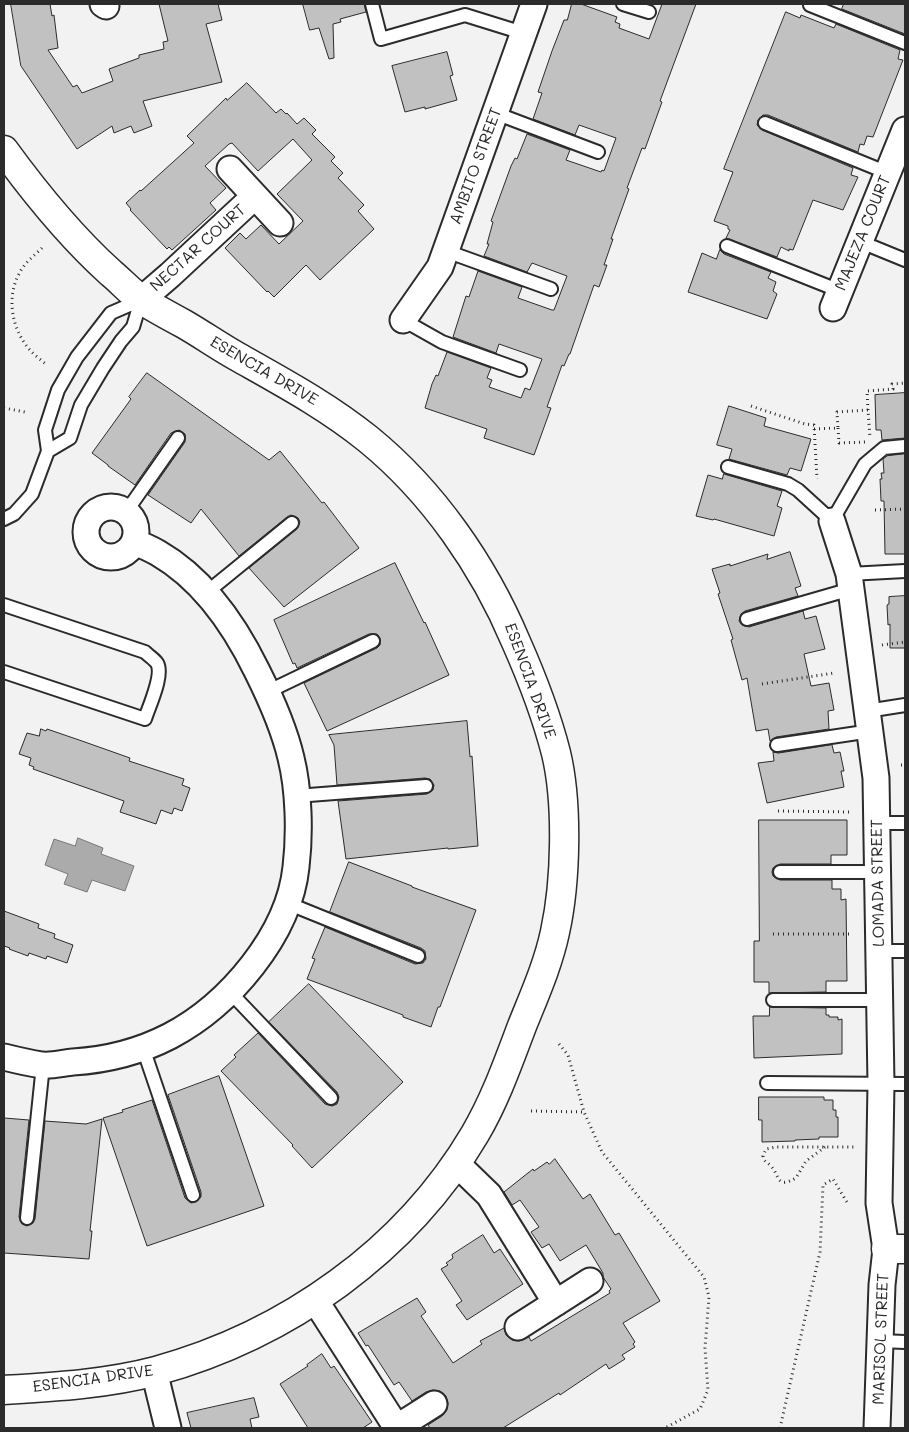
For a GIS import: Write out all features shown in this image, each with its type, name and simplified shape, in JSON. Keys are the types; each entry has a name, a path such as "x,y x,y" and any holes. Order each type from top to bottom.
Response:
{"street":[{"name":"AMBITO STREET","path":"403,320 440,267 534,4"},
{"name":"MAJEZA COURT","path":"837,299 905,130"},
{"name":"ESENCIA DRIVE","path":"4,150 27,183 58,220 92,256 141,300 323,405 371,441 407,475 468,552 500,605 534,682 556,755 562,789 563,822 560,903 554,936 544,970 507,1066 482,1121 457,1164 409,1222 352,1274 315,1300 259,1333 217,1351 154,1371 57,1387 4,1390"},
{"name":"NECTAR COURT","path":"230,169 280,222"},
{"name":"NECTAR COURT","path":"141,300 255,196"},
{"path":"110,507 116,507 126,512 135,525 134,542 127,551 112,557 96,552 86,538 88,521 95,512 110,507"},
{"name":"LOMADA STREET","path":"832,521 850,582 876,778 881,1084 879,1203 896,1249"},
{"path":"4,1057 43,1065 96,1060 143,1048 170,1036 191,1023 210,1009 253,965 272,936 287,903 296,868 298,831 292,759 280,721 249,655 228,621 206,593 184,572 158,553 134,542"},
{"path":"457,1164 489,1195 556,1303"},
{"name":"MARISOL STREET","path":"878,1428 882,1285 896,1249"},
{"path":"518,1327 590,1281"},
{"path":"315,1300 396,1428 434,1404"},
{"path":"154,1371 168,1428"}],"lane":[{"path":"372,4 381,39 465,15 523,33"},
{"path":"624,4 649,12"},
{"path":"810,5 905,43"},
{"path":"495,113 598,152"},
{"path":"765,123 888,173"},
{"path":"860,242 905,260"},
{"path":"727,246 837,299"},
{"path":"446,251 551,289"},
{"path":"48,451 70,438 81,405 107,361 133,327 141,300"},
{"path":"4,519 14,514 32,494 48,451 45,430 58,390 77,357 111,313 141,300"},
{"path":"403,320 442,342 520,370"},
{"path":"126,512 178,438"},
{"path":"728,467 788,484 798,490 832,521 865,464 884,448 905,446"},
{"path":"206,593 292,523"},
{"path":"747,619 850,582 905,571"},
{"path":"4,605 145,652 158,665 159,675 145,719 4,672"},
{"path":"267,692 373,641"},
{"path":"777,744 869,721 905,705"},
{"path":"296,796 426,786"},
{"path":"877,823 905,823"},
{"path":"780,872 878,872"},
{"path":"287,903 418,956"},
{"path":"878,951 905,951"},
{"path":"229,991 331,1098"},
{"path":"772,1000 880,1000"},
{"path":"143,1048 193,1195"},
{"path":"27,1218 43,1065"},
{"path":"767,1083 905,1084"},
{"path":"879,1341 905,1342"}],"path":[{"path":"42,248 24,265 19,273 14,285 12,312 14,322 24,342 47,365"},
{"path":"868,410 838,412 839,443 870,442 867,391 893,389 892,384 905,383"},
{"path":"751,406 814,425 817,479"},
{"path":"4,408 25,412"},
{"path":"814,429 838,428"},
{"path":"875,510 905,509"},
{"path":"882,645 905,642"},
{"path":"762,684 834,673"},
{"path":"778,811 852,812"},
{"path":"772,934 853,934"},
{"path":"559,1044 568,1055 584,1112 602,1152 704,1277 709,1296 705,1348 708,1390 700,1409 664,1428"},
{"path":"531,1111 584,1112"},
{"path":"825,1147 806,1161 796,1178 788,1182 777,1178 763,1156 764,1152 770,1147 825,1147 854,1147"},
{"path":"780,1428 820,1252 822,1185 833,1179 848,1204"}],"shaded area":[{"path":"78,838 103,848 101,854 134,866 125,891 92,880 87,892 64,884 68,874 45,865 54,839 75,846"}],"building":[{"path":"11,4 50,4 52,16 54,15 58,48 48,50 73,87 77,85 82,93 113,81 109,69 139,58 139,55 164,49 163,42 168,41 159,4 218,4 222,20 206,24 222,82 143,101 152,126 134,133 131,126 114,133 112,126 77,149 21,66"},
{"path":"303,4 364,4 366,12 340,19 341,22 333,24 334,58 329,59 319,28 310,30"},
{"path":"572,4 581,4 617,17 615,22 620,24 619,28 649,39 662,4 696,4 660,101 662,102 645,149 642,148 627,188 629,189 604,265 607,265 599,287 594,285 570,354 564,366 562,365 547,407 551,408 534,455 484,438 487,429 425,408 432,384 436,375 438,376 447,352 491,368 487,378 492,380 489,387 521,398 525,388 530,390 542,359 499,344 496,353 453,337 466,296 469,297 478,271 522,287 518,298 552,310 554,310 567,276 532,263 527,272 484,256 489,244 487,244 493,222 491,221 511,166 515,158 517,159 527,134 570,150 566,160 601,172 602,170 604,171 616,138 579,125 575,135 533,119 542,93 538,92 552,51 564,20 567,20"},
{"path":"844,4 905,4 905,34 842,9"},
{"path":"786,12 800,18 801,15 834,28 836,24 900,50 898,59 903,60 873,137 867,136 864,145 860,144 858,152 768,115 763,115 758,120 757,125 762,130 853,168 851,175 858,177 843,210 813,200 793,250 789,249 789,251 781,247 777,257 726,238 730,230 728,226 714,221 733,172 724,169"},
{"path":"447,52 453,75 450,76 457,100 425,109 425,107 405,112 392,66"},
{"path":"247,83 276,113 281,109 297,124 304,118 316,130 312,134 335,157 331,161 343,173 338,178 364,205 358,211 374,229 320,280 306,265 274,297 225,248 240,233 246,239 261,225 279,244 303,221 277,194 312,160 293,139 258,171 232,143 205,166 226,188 210,203 216,210 172,250 169,247 167,249 130,210 126,203 194,143 187,136 226,98 227,100"},
{"path":"720,250 724,254 771,272 768,278 776,282 773,291 777,294 767,319 688,292 702,253 716,259"},
{"path":"147,373 269,460 280,451 322,503 324,502 359,548 284,607 249,568 297,529 300,522 298,518 291,515 287,517 239,556 201,509 191,523 148,495 185,442 185,434 179,430 171,433 135,485 92,453 131,399 129,397"},
{"path":"905,393 905,438 882,440 881,430 876,430 875,395"},
{"path":"729,406 766,418 764,426 811,439 801,471 790,468 787,475 729,459 732,449 717,445"},
{"path":"905,454 905,554 885,554 884,501 881,501 880,479 882,479 881,473 884,473 883,459 887,456"},
{"path":"724,474 782,491 777,506 782,508 774,536 714,519 696,516 708,475 722,479"},
{"path":"790,552 801,586 795,588 798,596 745,611 741,614 739,621 742,625 749,627 803,611 805,619 816,616 825,649 804,654 811,686 829,683 834,710 828,711 829,729 776,737 770,741 768,729 756,731 747,678 742,680 731,640 733,639 712,569 730,564 730,566 768,554 767,559"},
{"path":"395,563 449,675 327,731 304,683 377,648 380,645 380,638 377,634 369,634 297,668 295,663 293,664 274,620"},
{"path":"905,596 905,648 890,648 890,624 888,625 887,605 889,604 889,597"},
{"path":"467,721 470,757 472,756 478,846 346,859 338,801 427,794 433,790 434,785 430,779 425,778 337,785 334,745 329,735"},
{"path":"41,729 46,731 47,729 82,741 130,758 129,761 184,779 182,785 190,788 182,811 174,808 172,814 161,810 156,824 120,812 124,801 33,769 34,767 29,765 31,758 19,754 27,733 39,736"},
{"path":"832,745 834,753 840,752 844,771 841,771 844,787 767,803 758,763 774,761 773,752 778,753"},
{"path":"759,820 847,820 847,855 831,855 831,864 780,864 773,868 772,872 773,876 780,880 832,880 832,889 841,889 841,900 846,899 847,981 826,981 826,992 769,993 769,982 754,982 754,941 759,941"},
{"path":"349,862 476,910 431,1027 307,979 315,959 312,958 325,927 415,964 423,963 426,959 425,951 421,948 330,912"},
{"path":"4,911 39,924 38,928 55,934 54,938 73,945 67,963 47,956 46,959 29,953 28,956 4,946"},
{"path":"309,984 403,1082 312,1168 293,1145 221,1071 236,1057 234,1055 258,1033 325,1104 332,1106 337,1104 339,1097 337,1092 269,1022"},
{"path":"770,1007 826,1008 826,1015 838,1017 838,1020 842,1019 842,1054 754,1058 753,1016 769,1016"},
{"path":"219,1076 264,1206 147,1246 103,1118 152,1100 185,1198 191,1203 196,1202 201,1197 201,1192 168,1095"},
{"path":"759,1097 824,1097 824,1100 833,1100 833,1110 836,1110 836,1117 838,1117 838,1137 762,1142 762,1120 759,1120"},
{"path":"4,1118 29,1120 19,1217 22,1224 27,1226 33,1223 35,1219 45,1121 86,1124 102,1119 90,1231 92,1231 89,1259 4,1253"},
{"path":"555,1159 583,1199 590,1194 615,1235 619,1233 660,1301 623,1323 635,1342 633,1344 635,1347 622,1355 625,1359 609,1369 606,1364 560,1395 559,1393 503,1428 430,1428 428,1425 442,1416 447,1410 446,1396 440,1391 433,1390 412,1401 399,1382 394,1385 358,1333 417,1298 426,1312 421,1316 453,1363 482,1344 480,1341 504,1328 506,1335 512,1340 519,1341 529,1337 531,1341 610,1293 611,1289 603,1277 603,1273 586,1245 560,1261 549,1244 542,1248 531,1232 539,1227 520,1200 512,1205 504,1192 533,1169 534,1171"},
{"path":"483,1235 494,1253 500,1249 523,1284 467,1320 456,1305 462,1301 441,1269 448,1265 446,1263 453,1258 452,1255"},
{"path":"322,1354 331,1368 334,1366 372,1422 363,1428 308,1428 280,1384 308,1366"},
{"path":"254,1398 259,1417 250,1419 252,1428 191,1428 187,1413"}]}
